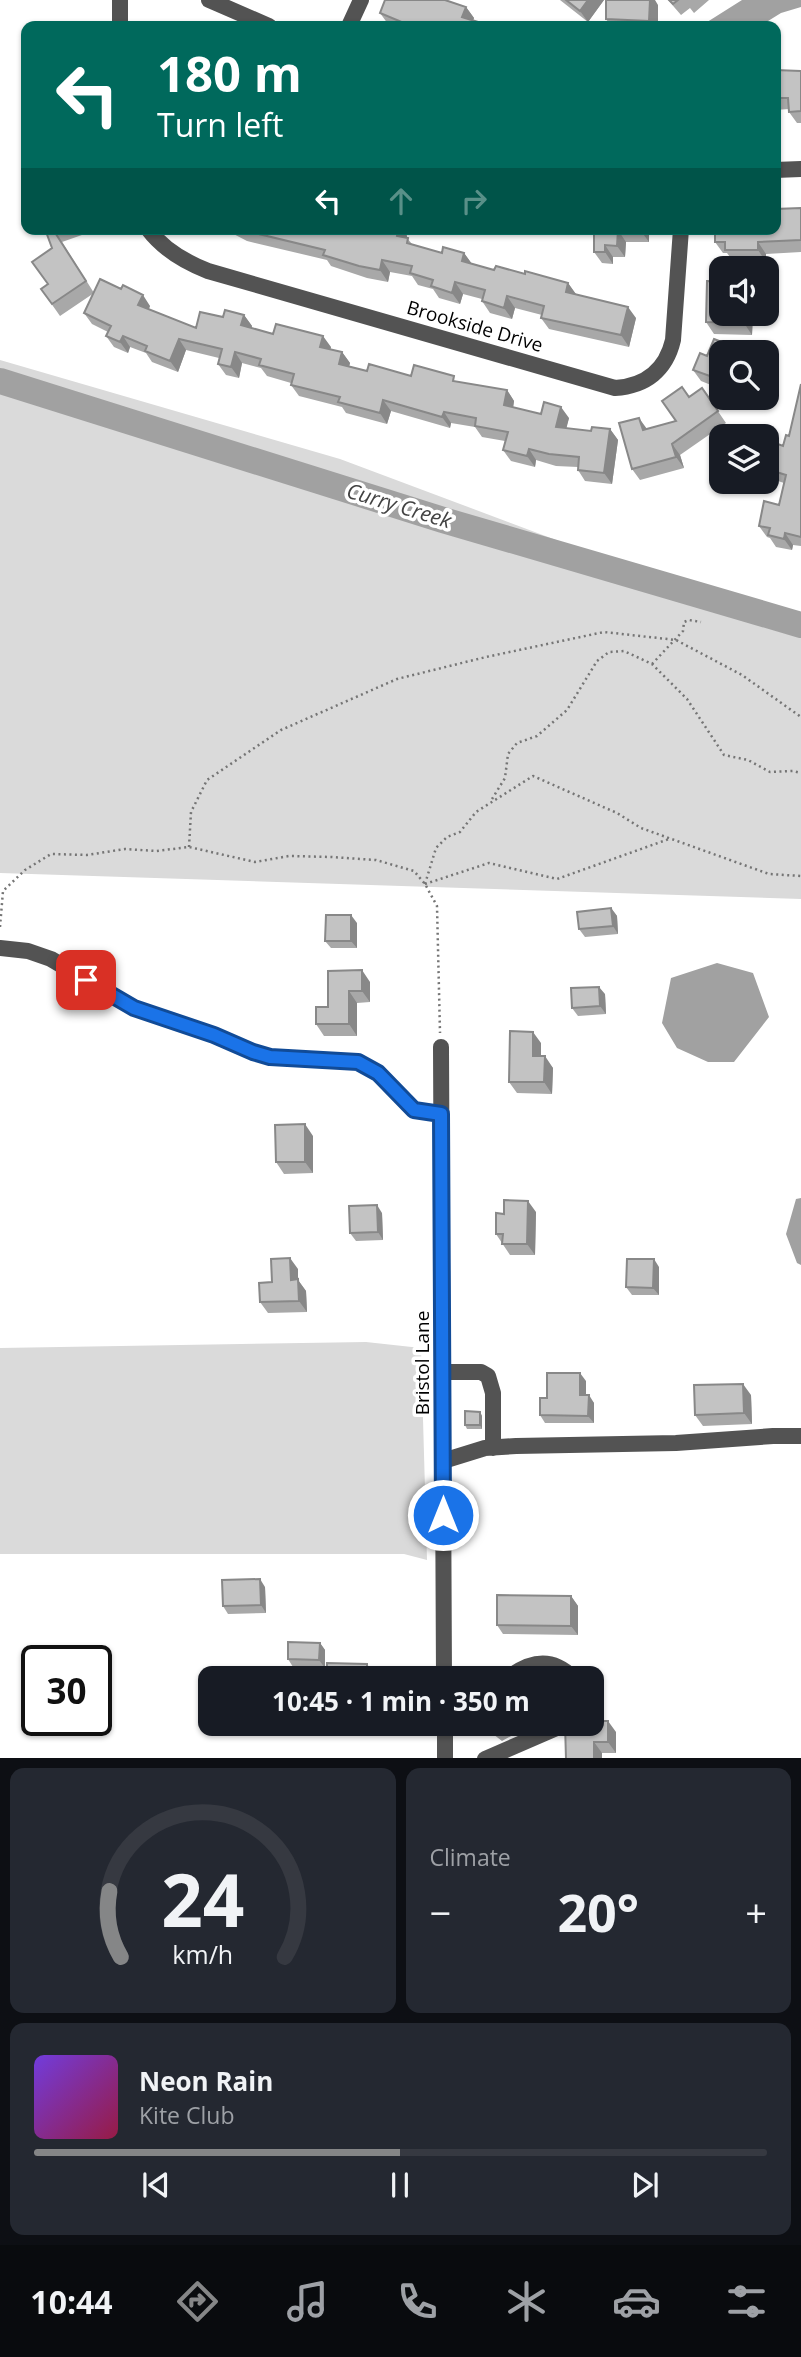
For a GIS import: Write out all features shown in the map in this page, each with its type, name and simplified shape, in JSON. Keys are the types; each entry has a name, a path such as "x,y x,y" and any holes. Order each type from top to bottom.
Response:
{"street":[{"path":"120,0 120,21"},
{"path":"209,0 258,21"},
{"path":"351,21 361,0"},
{"path":"781,170 801,169"},
{"name":"Brookside Drive","path":"154,235 173,253 208,271 615,387 628,387 642,383 664,366 670,355 681,235"},
{"path":"0,948 28,951 51,960 126,1004 214,1035 253,1052 270,1057 358,1062 378,1073 414,1110 441,1114"},
{"name":"Bristol Lane","path":"441,1047 444,1666"},
{"path":"443,1372 481,1372 488,1376 493,1393 494,1448"},
{"path":"443,1461 494,1448 676,1443 801,1436"},
{"path":"531,1666 540,1663 560,1666"},
{"path":"445,1758 448,1736"},
{"path":"487,1758 538,1736"}],"path":[{"path":"652,664 683,631 684,622 701,622"},
{"path":"189,847 191,812 207,779 281,730 397,679 604,632 676,640 742,675 801,718"},
{"path":"490,802 505,778 508,754 517,743 537,736 567,710 597,661 609,652 617,650 652,664 687,699 724,755 748,760 770,772 793,771 801,774"},
{"path":"425,884 436,848 447,837 460,832 468,819 490,802 533,776 607,808 641,828 769,874 801,876"},
{"path":"425,884 489,863 557,879 671,839"},
{"path":"0,927 3,891 25,870 51,854 87,855 125,849 156,851 189,847 255,862 289,856 376,860 414,871 437,906 441,1047"}],"shaded area":[{"path":"742,0 801,0 801,7 781,13 768,21 709,21"},
{"path":"0,360 340,459 647,574 801,619 801,899 0,873"},
{"path":"717,963 753,973 769,1017 734,1062 708,1062 677,1048 662,1023 671,978"},
{"path":"801,1198 801,1265 797,1263 786,1234 796,1199"},
{"path":"366,1342 421,1348 427,1560 404,1554 0,1554 0,1348"},
{"path":"496,1736 511,1736 502,1741"}],"building":[{"path":"385,0 445,0 466,7 462,17 475,21 399,21 380,13"},
{"path":"566,0 588,0 580,11"},
{"path":"606,0 650,0 649,21 606,19"},
{"path":"781,70 801,71 801,111 789,112 788,98 781,98"},
{"path":"801,208 801,240 758,242 758,250 725,250 725,242 715,242 715,235 781,235 781,209"},
{"path":"47,235 57,235 86,281 52,304 41,289 48,284 32,262 52,248"},
{"path":"263,235 397,235 408,238 407,243 442,253 443,247 464,253 462,261 494,270 496,266 525,274 525,271 568,283 566,292 628,307 621,335 541,318 544,306 507,296 504,308 482,301 485,290 455,282 452,293 431,286 433,280 410,273 412,266 382,260 380,270 323,255 325,250"},
{"path":"594,235 618,235 617,246 605,245 605,252 594,252"},
{"path":"100,279 121,289 123,285 143,295 138,305 196,328 200,312 223,317 225,310 244,315 241,325 273,334 276,324 323,336 320,347 342,352 339,364 367,371 369,364 411,376 414,365 454,376 453,381 507,390 504,405 541,414 544,402 561,407 556,427 591,431 592,427 610,429 604,473 578,470 579,457 529,449 527,456 503,450 508,432 475,426 476,418 444,412 442,417 383,400 380,413 338,402 340,397 291,385 294,374 259,365 261,359 235,352 231,367 218,364 222,349 179,339 170,361 145,351 147,346 123,336 120,342 106,336 111,326 84,313"},
{"path":"707,281 709,322 706,322"},
{"path":"709,351 709,376 693,370 700,353 707,356"},
{"path":"801,384 801,537 785,533 784,539 768,535 770,528 759,526 764,501 779,505 786,475 779,473 779,444 783,446 786,435 789,436"},
{"path":"682,387 689,397 702,388 709,398 709,410 718,411 672,444 676,457 632,469 619,423 639,418 643,430 676,421 662,401"},
{"path":"611,908 613,926 579,929 577,912"},
{"path":"326,915 351,915 351,941 325,941"},
{"path":"362,970 362,991 349,991 349,1024 316,1024 316,1007 328,1007 328,971"},
{"path":"599,987 600,1006 572,1008 571,988"},
{"path":"510,1031 533,1032 533,1056 545,1056 544,1082 509,1082"},
{"path":"305,1124 305,1162 276,1162 275,1125"},
{"path":"504,1200 528,1201 527,1244 502,1244 503,1234 496,1234 496,1213 504,1214"},
{"path":"377,1205 378,1232 350,1233 349,1206"},
{"path":"290,1258 291,1280 298,1279 299,1301 260,1302 259,1283 272,1282 271,1259"},
{"path":"627,1259 654,1259 653,1288 626,1287"},
{"path":"547,1373 580,1373 580,1395 589,1395 588,1416 540,1415 540,1398 547,1398"},
{"path":"743,1384 744,1413 695,1415 694,1385"},
{"path":"465,1411 480,1412 480,1425 465,1425"},
{"path":"260,1579 261,1605 223,1606 222,1580"},
{"path":"497,1595 571,1596 571,1626 497,1625"},
{"path":"288,1642 320,1643 319,1660 288,1659"},
{"path":"327,1663 367,1664 367,1666 327,1666"},
{"path":"604,1721 608,1721 608,1742 594,1742 594,1758 566,1758 565,1736 604,1736"}],"waterway":[{"name":"Curry Creek","path":"0,381 443,520 801,625"}],"route":[{"path":"86,980 134,1008 214,1035 253,1052 270,1057 358,1062 378,1073 414,1110 441,1114 443,1515"}]}
